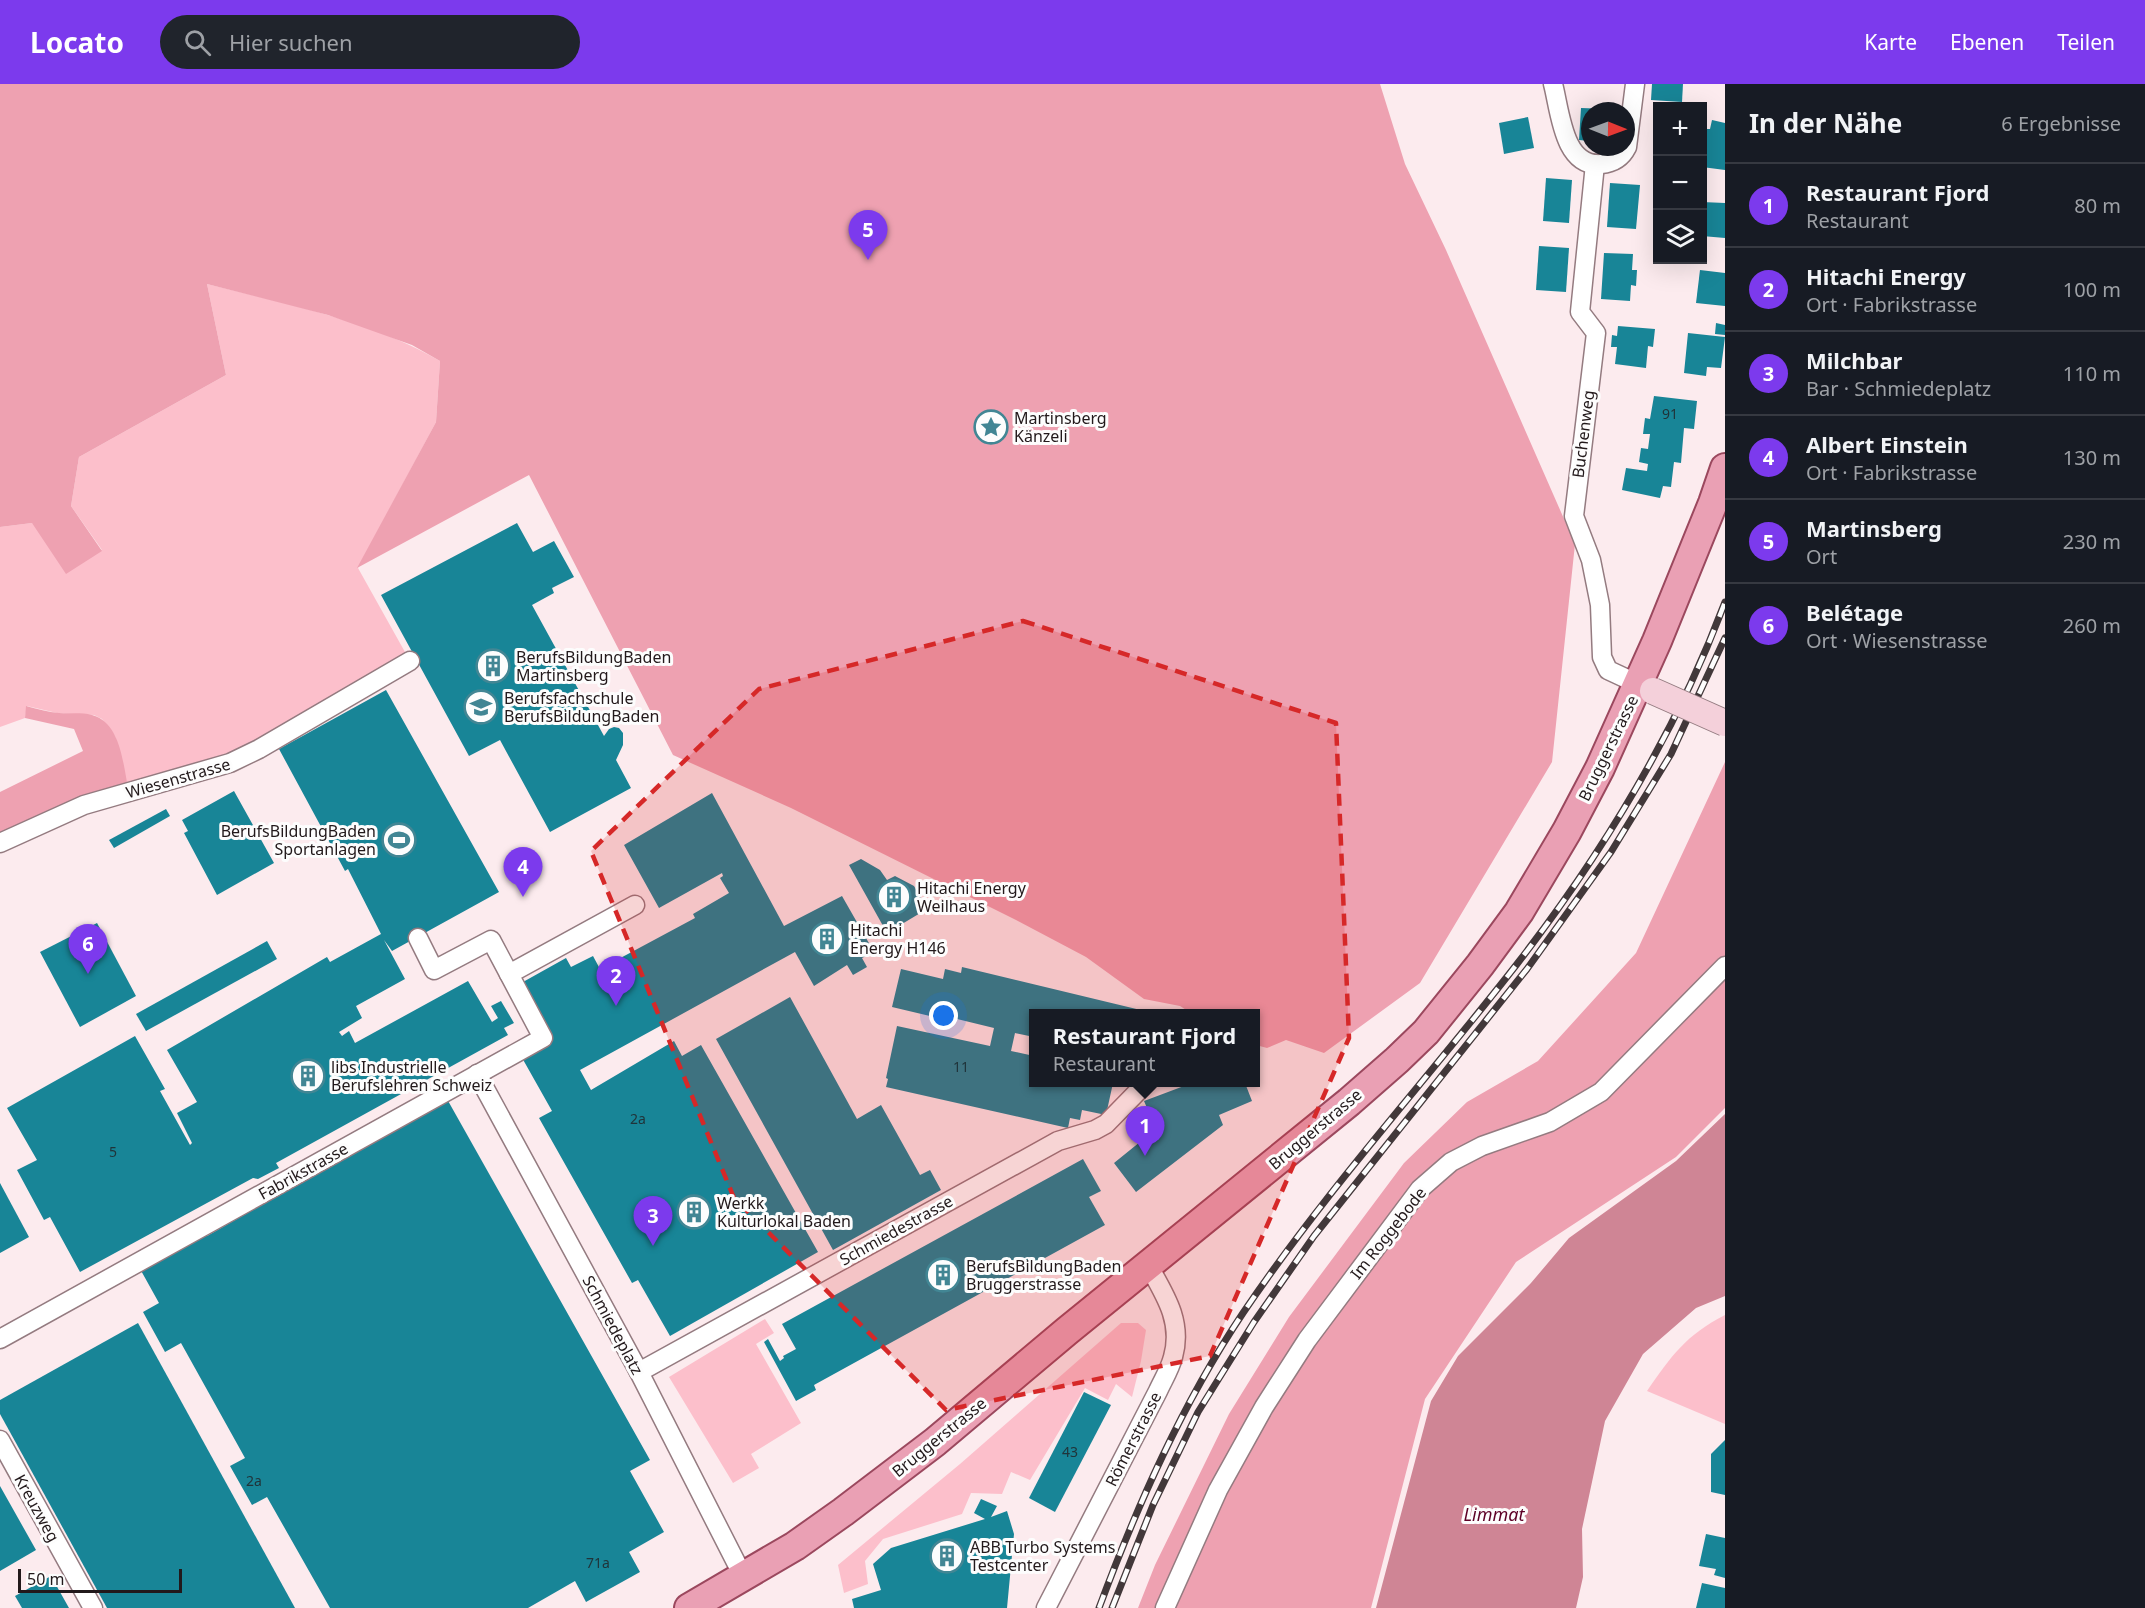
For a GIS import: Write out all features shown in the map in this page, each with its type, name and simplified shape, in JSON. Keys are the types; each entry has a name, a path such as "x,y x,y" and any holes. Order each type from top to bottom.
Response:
{"main road":[{"name":"Bruggerstrasse","path":"689,1608 744,1578 795,1546 883,1482 1349,1102 1426,1032 1519,912 1567,831 1646,688 1725,468"},
{"path":"1646,688 1725,723"}],"street":[{"path":"1553,84 1570,147 1580,158 1595,164 1612,161 1623,154 1627,147 1635,84"},
{"name":"Buchenweg","path":"1595,164 1580,312 1596,333 1574,516 1591,560 1598,594 1602,657 1608,670 1646,688"},
{"name":"Wiesenstrasse","path":"0,843 84,805 206,772 230,763 259,749 410,661"},
{"path":"509,974 635,905"},
{"name":"Fabrikstrasse","path":"0,1339 543,1038 491,940 434,970 418,938"},
{"name":"Im Roggebode","path":"1165,1608 1218,1490 1264,1407 1307,1340 1420,1190 1451,1162 1482,1146 1550,1122 1601,1092 1725,966"},
{"name":"Schmiedeplatz","path":"477,1074 639,1372 744,1578"},
{"name":"Schmiedestrasse","path":"639,1372 1058,1141 1101,1127 1143,1087"},
{"name":"Römerstrasse","path":"1046,1608 1158,1391 1173,1357 1177,1333 1175,1317 1148,1265"},
{"name":"Kreuzweg","path":"0,1440 93,1608"}],"highlighted area":[{"path":"1023,621 1336,723 1349,1038 1210,1356 946,1410 734,1198 591,851 759,689"}],"shaded area":[{"path":"0,84 1380,84 1405,164 1446,250 1575,544 1552,762 1420,983 1324,1053 1286,1040 1267,1048 1260,1046 1260,1009 1185,1009 1144,999 1086,957 1016,920 791,808 673,755 529,475 357,568 436,422 440,361 412,345 328,315 207,284 226,375 79,457 71,506 102,551 66,574 32,523 0,527"},
{"path":"207,284 297,306 356,324 385,334 440,361 436,422 358,568 410,661 259,749 129,792 115,736 102,719 94,715 57,713 27,706 25,718 0,727 0,527 32,523 102,550 71,506 79,457 226,375"},
{"path":"26,706 55,713 88,714 102,720 115,736 123,759 129,792 0,843 0,792 83,751 74,729 25,718"},
{"path":"1725,762 1725,1108 1676,1157 1516,1262 1425,1399 1371,1608 1138,1608 1155,1565 1229,1414 1289,1317 1404,1163 1467,1102 1538,1061 1636,953"},
{"path":"1725,1315 1725,1424 1647,1391 1680,1347 1700,1330"},
{"path":"765,1319 774,1333 756,1344 801,1423 751,1454 759,1468 733,1483 669,1377"},
{"path":"1121,1323 1138,1323 1146,1330 1132,1397 1116,1384 1108,1400 1085,1388 1030,1480 1011,1472 1002,1494 971,1493 962,1514 883,1539 865,1561 868,1584 844,1593 838,1565 960,1464"}],"water":[{"name":"Limmat","path":"1725,1114 1725,1296 1696,1308 1643,1354 1605,1421 1582,1529 1583,1577 1576,1608 1376,1608 1431,1401 1458,1356 1531,1283 1569,1238 1676,1161"}],"building":[{"path":"1652,84 1683,84 1682,102 1651,100"},
{"path":"1581,108 1581,140 1579,140"},
{"path":"1528,117 1534,148 1504,154 1499,123"},
{"path":"1712,120 1725,123 1725,170 1707,168 1707,129 1710,129"},
{"path":"1546,178 1572,180 1569,223 1543,221"},
{"path":"1610,183 1640,185 1636,229 1607,227"},
{"path":"1707,202 1725,203 1725,238 1707,236"},
{"path":"1539,246 1569,248 1566,292 1536,290"},
{"path":"1604,253 1633,254 1632,270 1637,270 1636,286 1631,285 1630,301 1601,299"},
{"path":"1700,270 1725,273 1725,306 1696,303"},
{"path":"1716,323 1725,325 1725,335 1715,334"},
{"path":"1618,326 1655,329 1653,347 1648,346 1646,368 1615,364 1617,347 1611,347 1612,335 1617,336"},
{"path":"1688,333 1725,337 1721,368 1707,367 1706,376 1684,373"},
{"path":"1654,396 1697,401 1694,429 1684,428 1681,463 1674,462 1671,487 1663,486 1660,498 1622,490 1626,468 1647,471 1648,464 1639,462 1641,448 1648,449 1650,434 1643,434 1645,418 1650,419"},
{"path":"997,426 1002,428 1004,433 1002,438 997,440 992,438 990,433 992,428"},
{"name":"BerufsBildungBaden Martinsberg","path":"517,523 533,552 554,541 574,577 552,588 554,593 532,605 604,736 609,729 614,727 619,728 623,733 623,745 616,760 631,788 550,832 500,740 469,756 381,595"},
{"path":"386,690 499,892 392,951 384,940 405,979 356,1006 362,1018 339,1032 342,1036 349,1031 355,1043 468,981 492,1022 498,1018 491,1006 501,1001 514,1023 504,1028 508,1035 276,1163 279,1168 258,1179 253,1178 80,1272 50,1217 44,1220 17,1170 37,1160 7,1108 135,1036 165,1089 160,1091 190,1145 192,1143 177,1113 197,1102 167,1050 327,957 330,962 381,934 348,869 345,871 279,749"},
{"path":"234,791 274,863 217,895 184,833 188,831 182,820"},
{"path":"712,793 784,926 842,896 874,952 862,958 867,967 853,975 847,965 814,986 795,952 580,1070 591,1090 674,1041 682,1056 701,1045 818,1252 670,1336 638,1280 632,1283 539,1118 552,1111 521,1056 553,1039 523,982 566,958 571,967 593,956 600,969 695,918 693,914 729,893 720,878 723,876 722,873 659,908 624,845"},
{"path":"166,809 170,816 114,848 109,840"},
{"name":"Hitachi Energy Weilhaus","path":"861,859 880,870 887,880 895,876 914,886 927,909 887,933 849,865"},
{"path":"97,923 136,996 80,1027 40,952"},
{"path":"267,941 277,959 146,1031 136,1014"},
{"path":"962,967 1136,1009 1029,1009 1029,1036 1015,1033 1011,1051 1029,1055 1029,1087 1112,1087 1106,1115 1082,1110 1080,1120 1070,1118 1068,1128 886,1087 897,1026 990,1046 994,1028 953,1018 951,1021 892,1007 901,969 943,979 945,969 961,973"},
{"path":"790,997 857,1119 881,1105 920,1175 930,1170 941,1190 833,1250 716,1039"},
{"path":"1181,1087 1247,1087 1252,1101 1219,1115 1223,1125 1136,1192 1114,1163 1156,1129 1144,1101"},
{"path":"447,1099 650,1460 630,1471 664,1532 629,1552 640,1572 586,1602 575,1581 528,1608 330,1608 267,1497 252,1505 230,1466 245,1458 181,1343 165,1352 143,1312 159,1303 139,1267 203,1229 207,1236"},
{"name":"BerufsBildungBaden Bruggerstrasse","path":"1083,1159 1101,1191 1089,1197 1105,1225 814,1385 816,1390 796,1401 764,1342 768,1339 780,1361 784,1358 783,1356 796,1349 782,1324"},
{"path":"0,1183 29,1237 0,1253"},
{"path":"138,1323 295,1608 107,1608 0,1414 0,1400"},
{"path":"1084,1392 1111,1405 1055,1512 1029,1498"},
{"path":"1725,1440 1725,1495 1711,1492 1711,1454"},
{"path":"0,1486 36,1550 0,1571"},
{"name":"ABB Turbo Systems Testcenter","path":"981,1499 997,1506 991,1517 1007,1511 1014,1534 1007,1608 854,1608 852,1599 881,1590 873,1564 891,1548 985,1519 974,1513"},
{"path":"1706,1534 1725,1538 1725,1578 1714,1575 1716,1569 1699,1566"},
{"path":"51,1576 69,1608 22,1608 15,1596"},
{"path":"1702,1583 1725,1588 1725,1608 1696,1608"}],"railway":[{"path":"1099,1608 1162,1456 1221,1348 1275,1267 1308,1223 1483,1008 1578,879 1607,836 1660,745 1684,698 1725,602"},
{"path":"1112,1608 1153,1505 1198,1412 1254,1322 1314,1236 1527,969 1611,852 1671,754 1725,638"}],"place":[{"name":"Martinsberg","path":"868,260"},
{"name":"Martinsberg Känzeli","path":"991,427"},
{"name":"BerufsBildungBaden Martinsberg","path":"493,666"},
{"name":"Berufsfachschule BerufsBildungBaden","path":"481,707"},
{"name":"BerufsBildungBaden Sportanlagen","path":"399,840"},
{"name":"Albert Einstein","path":"523,897"},
{"name":"Hitachi Energy Weilhaus","path":"894,897"},
{"name":"Hitachi Energy H146","path":"827,939"},
{"name":"Belétage","path":"88,974"},
{"name":"Hitachi Energy","path":"616,1006"},
{"name":"libs Industrielle Berufslehren Schweiz","path":"308,1076"},
{"name":"Restaurant Fjord","path":"1145,1156"},
{"name":"Werkk Kulturlokal Baden","path":"694,1212"},
{"name":"Milchbar","path":"653,1246"},
{"name":"BerufsBildungBaden Bruggerstrasse","path":"943,1275"},
{"name":"ABB Turbo Systems Testcenter","path":"947,1556"}]}
